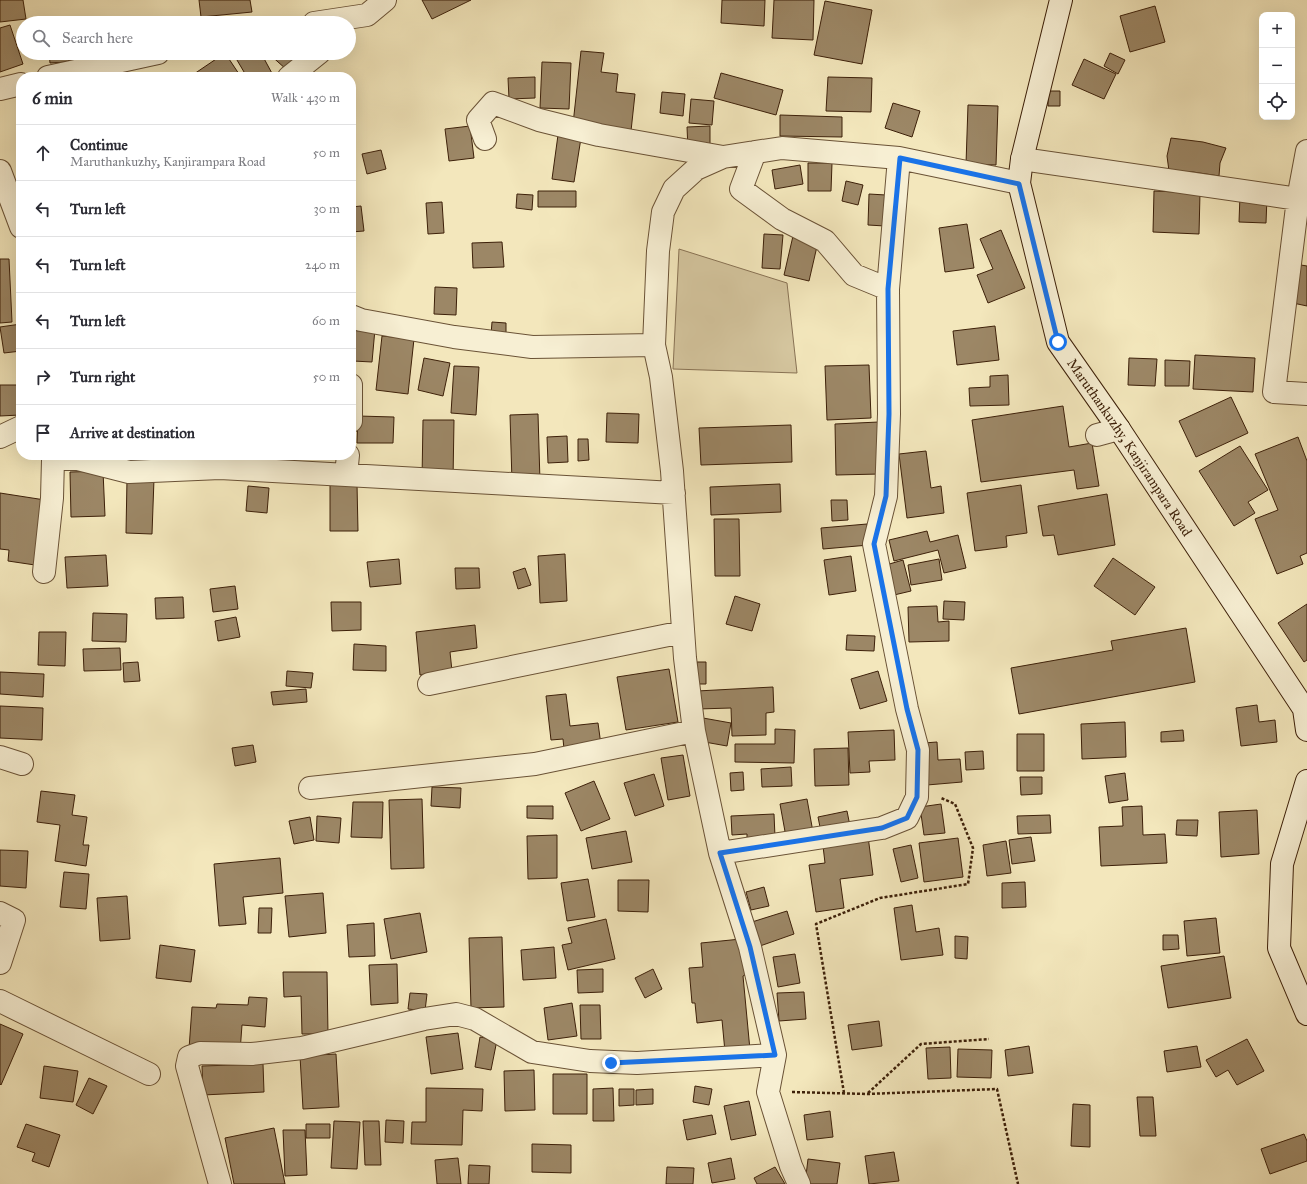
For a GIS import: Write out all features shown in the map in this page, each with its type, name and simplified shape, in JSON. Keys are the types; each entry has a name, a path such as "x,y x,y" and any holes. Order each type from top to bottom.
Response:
{"street":[{"path":"356,24 385,0"},
{"name":"Maruthankuzhy, Kanjirampara Road","path":"1061,0 1022,159 1019,184 1058,342 1119,429 1304,709 1307,730"},
{"path":"356,17 367,15"},
{"path":"71,72 126,60"},
{"path":"294,72 310,60"},
{"path":"0,89 16,85"},
{"path":"485,139 478,120 493,104 539,120 599,135 723,157"},
{"path":"799,1184 791,1166 768,1092 775,1055 750,947 720,853 694,731 684,632 674,493 661,377 654,345 658,251 663,212 674,189 696,169 723,157 782,148 900,158 1019,184"},
{"path":"1307,151 1298,199 1274,392 1307,394"},
{"path":"755,152 741,189 782,219 825,241 854,275 888,289"},
{"path":"720,853 882,828 907,818 917,797 918,750 907,709 874,544 886,496 889,414 888,289 900,158"},
{"path":"1022,159 1298,199"},
{"path":"0,171 16,214"},
{"path":"356,318 454,337 532,347 654,345"},
{"path":"0,437 16,429"},
{"path":"1097,435 1119,429"},
{"path":"44,572 52,498 53,460"},
{"path":"85,460 129,472 347,465 674,493"},
{"path":"429,684 684,632"},
{"path":"310,788 535,764 694,731"},
{"path":"0,757 22,764"},
{"path":"1307,781 1282,864 1280,948 1307,1014"},
{"path":"0,913 14,920 0,962"},
{"path":"0,1001 148,1074"},
{"path":"220,1184 187,1066 189,1057 200,1053 252,1054 302,1048 424,1019 456,1014 475,1019 532,1052 590,1061 637,1063 775,1055"}],"path":[{"path":"844,1093 816,924 880,898 968,884 973,848 955,804 918,788"},
{"path":"867,1094 921,1044 989,1039"},
{"path":"768,1092 867,1094 996,1089 1018,1184"}],"shaded area":[{"path":"679,249 787,283 797,373 673,369"}],"building":[{"path":"0,0 23,0 26,16 16,16 16,20 0,22"},
{"path":"199,0 250,0 252,12 201,16"},
{"path":"422,0 471,0 432,19"},
{"path":"722,0 765,0 764,26 721,23"},
{"path":"774,0 814,0 813,40 772,38"},
{"path":"825,1 872,10 862,64 814,55"},
{"path":"1155,6 1165,42 1130,52 1120,16"},
{"path":"10,25 16,43 16,60 22,60 23,64 0,72 0,28"},
{"path":"581,51 604,53 601,72 618,74 616,92 635,94 631,131 573,124"},
{"path":"1110,53 1125,60 1118,74 1104,66"},
{"path":"1084,59 1116,74 1104,99 1072,85"},
{"path":"50,60 69,60 69,62 50,63"},
{"path":"215,60 230,60 238,72 197,72"},
{"path":"237,60 265,60 271,72 244,72"},
{"path":"276,60 296,60 287,70"},
{"path":"542,62 571,63 569,109 540,108"},
{"path":"721,73 783,90 776,115 714,98"},
{"path":"535,77 535,98 509,99 508,78"},
{"path":"828,77 872,78 871,112 826,111"},
{"path":"1048,91 1060,91 1060,106 1048,106"},
{"path":"662,92 685,94 683,116 660,113"},
{"path":"691,99 714,101 712,125 689,123"},
{"path":"893,103 920,111 912,137 885,128"},
{"path":"968,105 998,106 996,165 966,164"},
{"path":"780,115 842,117 842,137 780,136"},
{"path":"470,126 474,158 449,161 445,129"},
{"path":"710,126 710,148 688,149 687,127"},
{"path":"558,135 581,138 574,182 552,179"},
{"path":"1171,138 1203,142 1226,148 1220,163 1219,176 1193,172 1169,171 1167,156"},
{"path":"381,150 386,169 367,174 362,154"},
{"path":"808,163 832,163 831,191 808,191"},
{"path":"800,165 803,184 775,189 772,170"},
{"path":"846,181 863,185 858,205 842,201"},
{"path":"538,191 576,191 576,207 538,207"},
{"path":"1154,191 1200,193 1199,234 1153,232"},
{"path":"517,194 533,195 532,210 516,208"},
{"path":"869,194 886,195 885,226 868,225"},
{"path":"1240,195 1267,197 1266,223 1239,222"},
{"path":"442,202 444,233 428,234 426,203"},
{"path":"356,206 361,206 364,231 356,232"},
{"path":"967,224 974,268 945,272 939,228"},
{"path":"1001,230 1025,288 988,303 977,275 993,269 980,239"},
{"path":"764,234 783,235 780,269 762,268"},
{"path":"793,236 818,242 809,281 784,275"},
{"path":"502,242 504,267 473,268 472,243"},
{"path":"0,259 9,259 12,322 0,323"},
{"path":"1301,265 1307,266 1307,306 1293,303"},
{"path":"435,287 457,288 456,315 434,314"},
{"path":"492,322 506,323 506,336 491,335"},
{"path":"16,325 16,352 4,353 0,327"},
{"path":"995,326 999,360 957,365 953,331"},
{"path":"356,327 375,329 372,362 356,361"},
{"path":"382,336 414,339 408,394 376,390"},
{"path":"1195,355 1255,358 1253,392 1193,389"},
{"path":"424,358 450,363 443,396 418,390"},
{"path":"1129,358 1157,359 1155,386 1128,385"},
{"path":"1165,360 1190,361 1189,386 1165,386"},
{"path":"869,365 871,418 827,420 825,366"},
{"path":"454,366 479,367 476,415 451,413"},
{"path":"1008,375 1009,405 970,406 969,388 990,387 990,376"},
{"path":"0,385 16,385 16,415 0,416"},
{"path":"1231,397 1248,433 1196,457 1179,421"},
{"path":"1063,406 1069,447 1092,443 1099,486 1077,489 1074,470 981,482 972,420"},
{"path":"607,413 639,414 638,443 606,442"},
{"path":"538,414 540,482 512,482 510,415"},
{"path":"358,416 394,417 393,443 357,443"},
{"path":"423,420 454,420 453,480 422,479"},
{"path":"879,422 880,474 836,475 835,424"},
{"path":"791,425 792,462 701,465 699,428"},
{"path":"567,436 568,462 548,463 547,437"},
{"path":"1298,437 1307,461 1307,553 1300,556 1303,564 1277,574 1255,519 1278,510 1255,454"},
{"path":"578,439 588,439 589,460 578,461"},
{"path":"1240,446 1268,490 1248,502 1255,513 1234,526 1199,471"},
{"path":"926,451 931,488 941,486 944,513 907,518 899,454"},
{"path":"131,460 149,460 149,465 131,465"},
{"path":"103,471 105,516 71,517 70,472"},
{"path":"127,479 154,479 152,534 126,533"},
{"path":"357,484 358,531 330,531 330,485"},
{"path":"780,484 781,512 711,515 710,487"},
{"path":"1021,485 1027,533 1006,536 1007,547 975,551 967,493"},
{"path":"248,486 269,488 267,513 246,511"},
{"path":"0,493 45,500 35,565 8,561 9,550 0,549"},
{"path":"1107,494 1115,545 1058,555 1054,535 1043,536 1038,506"},
{"path":"831,500 847,500 848,520 832,521"},
{"path":"714,519 739,519 740,576 715,576"},
{"path":"867,524 869,545 823,549 821,528"},
{"path":"927,531 930,542 958,535 966,568 944,573 938,550 894,561 889,540"},
{"path":"565,554 567,601 540,603 538,556"},
{"path":"106,555 108,586 67,588 65,557"},
{"path":"851,556 856,591 829,595 824,560"},
{"path":"1113,558 1155,587 1135,615 1094,586"},
{"path":"399,559 401,584 370,587 367,562"},
{"path":"939,559 942,580 911,585 908,565"},
{"path":"903,560 911,591 894,595 886,565"},
{"path":"455,568 479,568 480,588 456,589"},
{"path":"525,568 531,585 518,589 513,572"},
{"path":"235,586 238,609 213,612 210,589"},
{"path":"735,596 760,604 752,631 726,624"},
{"path":"183,597 184,618 156,619 155,598"},
{"path":"944,601 965,602 964,620 943,619"},
{"path":"331,602 361,602 361,630 332,631"},
{"path":"1307,604 1307,660 1304,662 1278,623"},
{"path":"937,606 938,622 949,621 949,641 909,642 908,607"},
{"path":"93,613 127,614 126,642 92,641"},
{"path":"236,617 240,637 218,641 215,621"},
{"path":"475,625 477,648 450,652 452,671 420,675 416,632"},
{"path":"1186,628 1195,682 1019,714 1011,668 1113,650 1111,641"},
{"path":"39,632 66,632 65,666 38,665"},
{"path":"847,635 875,636 874,651 846,650"},
{"path":"354,644 386,646 386,671 353,670"},
{"path":"120,648 121,670 84,671 83,649"},
{"path":"138,662 140,681 124,682 123,663"},
{"path":"697,662 706,662 706,684 697,684"},
{"path":"669,669 678,722 626,730 617,677"},
{"path":"287,671 313,673 311,688 286,686"},
{"path":"878,671 887,701 860,709 851,679"},
{"path":"0,672 44,674 43,697 0,694"},
{"path":"773,687 774,712 766,713 766,735 732,736 731,708 698,709 697,691"},
{"path":"306,689 307,702 273,705 271,692"},
{"path":"566,694 570,726 598,723 601,745 564,749 563,739 551,740 546,696"},
{"path":"1257,705 1259,722 1275,720 1277,742 1241,746 1236,708"},
{"path":"0,706 43,708 42,740 0,738"},
{"path":"703,718 731,723 727,746 699,741"},
{"path":"1125,722 1126,757 1082,759 1081,724"},
{"path":"775,729 795,730 794,763 735,762 735,744 775,744"},
{"path":"894,730 895,760 869,761 870,772 850,773 848,732"},
{"path":"1183,730 1184,741 1161,742 1161,732"},
{"path":"1017,734 1044,734 1044,771 1017,771"},
{"path":"937,742 938,760 960,759 962,782 927,785 924,743"},
{"path":"253,745 256,762 235,766 232,748"},
{"path":"848,748 849,785 815,786 814,749"},
{"path":"983,751 984,769 966,770 965,752"},
{"path":"683,755 690,796 668,800 661,758"},
{"path":"791,767 792,786 762,787 761,769"},
{"path":"743,772 744,790 731,791 730,773"},
{"path":"1125,773 1128,800 1109,803 1105,776"},
{"path":"654,774 664,806 635,816 624,783"},
{"path":"1020,777 1042,777 1042,794 1021,795"},
{"path":"594,781 610,819 581,831 565,793"},
{"path":"432,787 461,788 460,808 431,806"},
{"path":"41,791 75,795 72,815 87,817 83,845 89,845 86,866 55,861 60,825 37,822"},
{"path":"422,799 424,868 391,869 389,800"},
{"path":"807,799 813,832 786,837 780,804"},
{"path":"353,802 383,802 382,838 351,837"},
{"path":"941,804 945,833 924,835 920,807"},
{"path":"527,806 553,806 553,819 527,818"},
{"path":"1142,806 1143,835 1165,834 1167,863 1101,866 1099,827 1123,826 1122,807"},
{"path":"1257,810 1259,854 1221,857 1219,812"},
{"path":"847,811 850,826 821,832 818,817"},
{"path":"774,814 775,837 747,838 747,834 732,835 731,816"},
{"path":"1050,815 1051,833 1018,834 1017,816"},
{"path":"317,816 341,818 339,843 316,841"},
{"path":"310,817 314,840 294,844 289,821"},
{"path":"1177,820 1198,820 1197,836 1176,835"},
{"path":"626,831 632,862 592,869 586,838"},
{"path":"557,835 557,878 528,879 527,836"},
{"path":"868,836 873,875 840,879 844,908 816,912 809,865 825,863 823,846"},
{"path":"1031,837 1035,861 1012,864 1009,840"},
{"path":"958,838 963,877 924,882 919,843"},
{"path":"1006,841 1011,873 987,876 983,845"},
{"path":"911,845 918,878 901,882 893,849"},
{"path":"0,850 28,851 26,888 0,886"},
{"path":"280,858 283,893 243,897 246,924 219,926 214,864"},
{"path":"64,872 89,874 86,909 60,907"},
{"path":"588,879 595,917 567,921 561,883"},
{"path":"618,880 649,880 648,912 618,911"},
{"path":"1025,882 1026,907 1002,908 1002,883"},
{"path":"764,887 769,906 751,910 746,892"},
{"path":"323,893 326,933 289,937 285,896"},
{"path":"127,896 130,939 100,941 97,898"},
{"path":"912,905 916,932 939,928 943,955 901,960 894,908"},
{"path":"259,908 272,908 271,933 258,933"},
{"path":"787,911 794,934 760,946 752,922"},
{"path":"420,913 427,952 391,959 384,919"},
{"path":"1216,918 1220,953 1187,956 1184,921"},
{"path":"606,919 615,959 568,970 562,945 572,943 568,928"},
{"path":"374,923 375,956 349,957 347,925"},
{"path":"1163,935 1178,935 1179,949 1163,950"},
{"path":"955,936 968,937 967,959 955,958"},
{"path":"502,937 504,1007 471,1008 469,938"},
{"path":"741,939 750,1050 725,1052 722,1020 697,1023 695,1003 692,1003 689,968 703,967 701,943"},
{"path":"160,945 195,950 191,982 156,978"},
{"path":"554,947 556,978 523,980 521,950"},
{"path":"795,954 800,983 778,987 773,957"},
{"path":"1224,956 1231,998 1168,1008 1161,966"},
{"path":"397,964 398,1003 371,1005 369,965"},
{"path":"603,969 603,992 578,993 577,970"},
{"path":"653,969 662,989 645,998 635,978"},
{"path":"283,972 327,972 328,1034 302,1034 301,996 284,997"},
{"path":"804,992 806,1019 779,1021 777,993"},
{"path":"410,993 427,994 425,1011 408,1009"},
{"path":"249,997 267,998 265,1027 242,1025 240,1052 189,1049 192,1007 216,1008 217,1004 248,1005"},
{"path":"572,1003 577,1036 548,1040 544,1008"},
{"path":"580,1005 600,1005 601,1039 581,1039"},
{"path":"879,1021 882,1046 852,1050 848,1025"},
{"path":"0,1024 23,1034 1,1085 0,1084"},
{"path":"458,1033 463,1069 431,1074 426,1037"},
{"path":"480,1037 497,1040 491,1070 475,1067"},
{"path":"1247,1039 1264,1071 1237,1085 1228,1070 1216,1077 1206,1060"},
{"path":"1029,1046 1033,1073 1008,1076 1005,1050"},
{"path":"1197,1046 1201,1067 1167,1072 1164,1051"},
{"path":"950,1047 951,1078 928,1079 926,1048"},
{"path":"958,1049 992,1050 991,1078 957,1077"},
{"path":"336,1054 339,1107 303,1109 300,1056"},
{"path":"263,1064 264,1092 203,1095 202,1066"},
{"path":"44,1066 78,1071 73,1102 40,1098"},
{"path":"534,1070 535,1110 505,1111 504,1071"},
{"path":"553,1074 587,1074 587,1114 553,1114"},
{"path":"89,1078 107,1086 93,1114 76,1105"},
{"path":"695,1086 712,1089 709,1105 693,1102"},
{"path":"426,1088 483,1089 482,1111 463,1110 462,1145 411,1144 412,1122 426,1122"},
{"path":"613,1088 614,1121 593,1121 593,1089"},
{"path":"619,1089 634,1089 634,1105 619,1106"},
{"path":"653,1089 653,1104 636,1105 636,1090"},
{"path":"1137,1097 1153,1097 1156,1136 1140,1136"},
{"path":"749,1101 756,1135 731,1140 724,1106"},
{"path":"1073,1104 1090,1105 1090,1147 1071,1146"},
{"path":"830,1111 833,1137 807,1140 804,1115"},
{"path":"712,1115 716,1134 687,1140 683,1120"},
{"path":"386,1120 404,1121 403,1143 385,1142"},
{"path":"334,1121 360,1122 357,1169 331,1168"},
{"path":"363,1121 379,1121 381,1165 365,1165"},
{"path":"26,1124 60,1135 49,1167 32,1161 35,1153 17,1147"},
{"path":"306,1124 330,1124 330,1138 306,1138"},
{"path":"274,1128 285,1184 234,1184 225,1138"},
{"path":"283,1130 305,1130 307,1175 285,1176"},
{"path":"1304,1134 1307,1141 1307,1161 1270,1174 1261,1149"},
{"path":"532,1144 571,1145 571,1173 532,1172"},
{"path":"894,1152 899,1181 869,1184 865,1156"},
{"path":"458,1158 461,1184 437,1184 435,1160"},
{"path":"731,1158 735,1179 712,1183 708,1163"},
{"path":"808,1159 840,1163 837,1184 805,1184"},
{"path":"469,1165 490,1166 489,1184 468,1184"},
{"path":"667,1167 694,1168 693,1184 666,1184"},
{"path":"775,1167 785,1184 757,1184 754,1178"}],"route":[{"path":"611,1063 637,1063 775,1055 750,947 720,853 882,828 907,818 917,797 918,750 907,709 874,544 886,496 889,414 888,289 900,158 1019,184 1058,342"}]}
